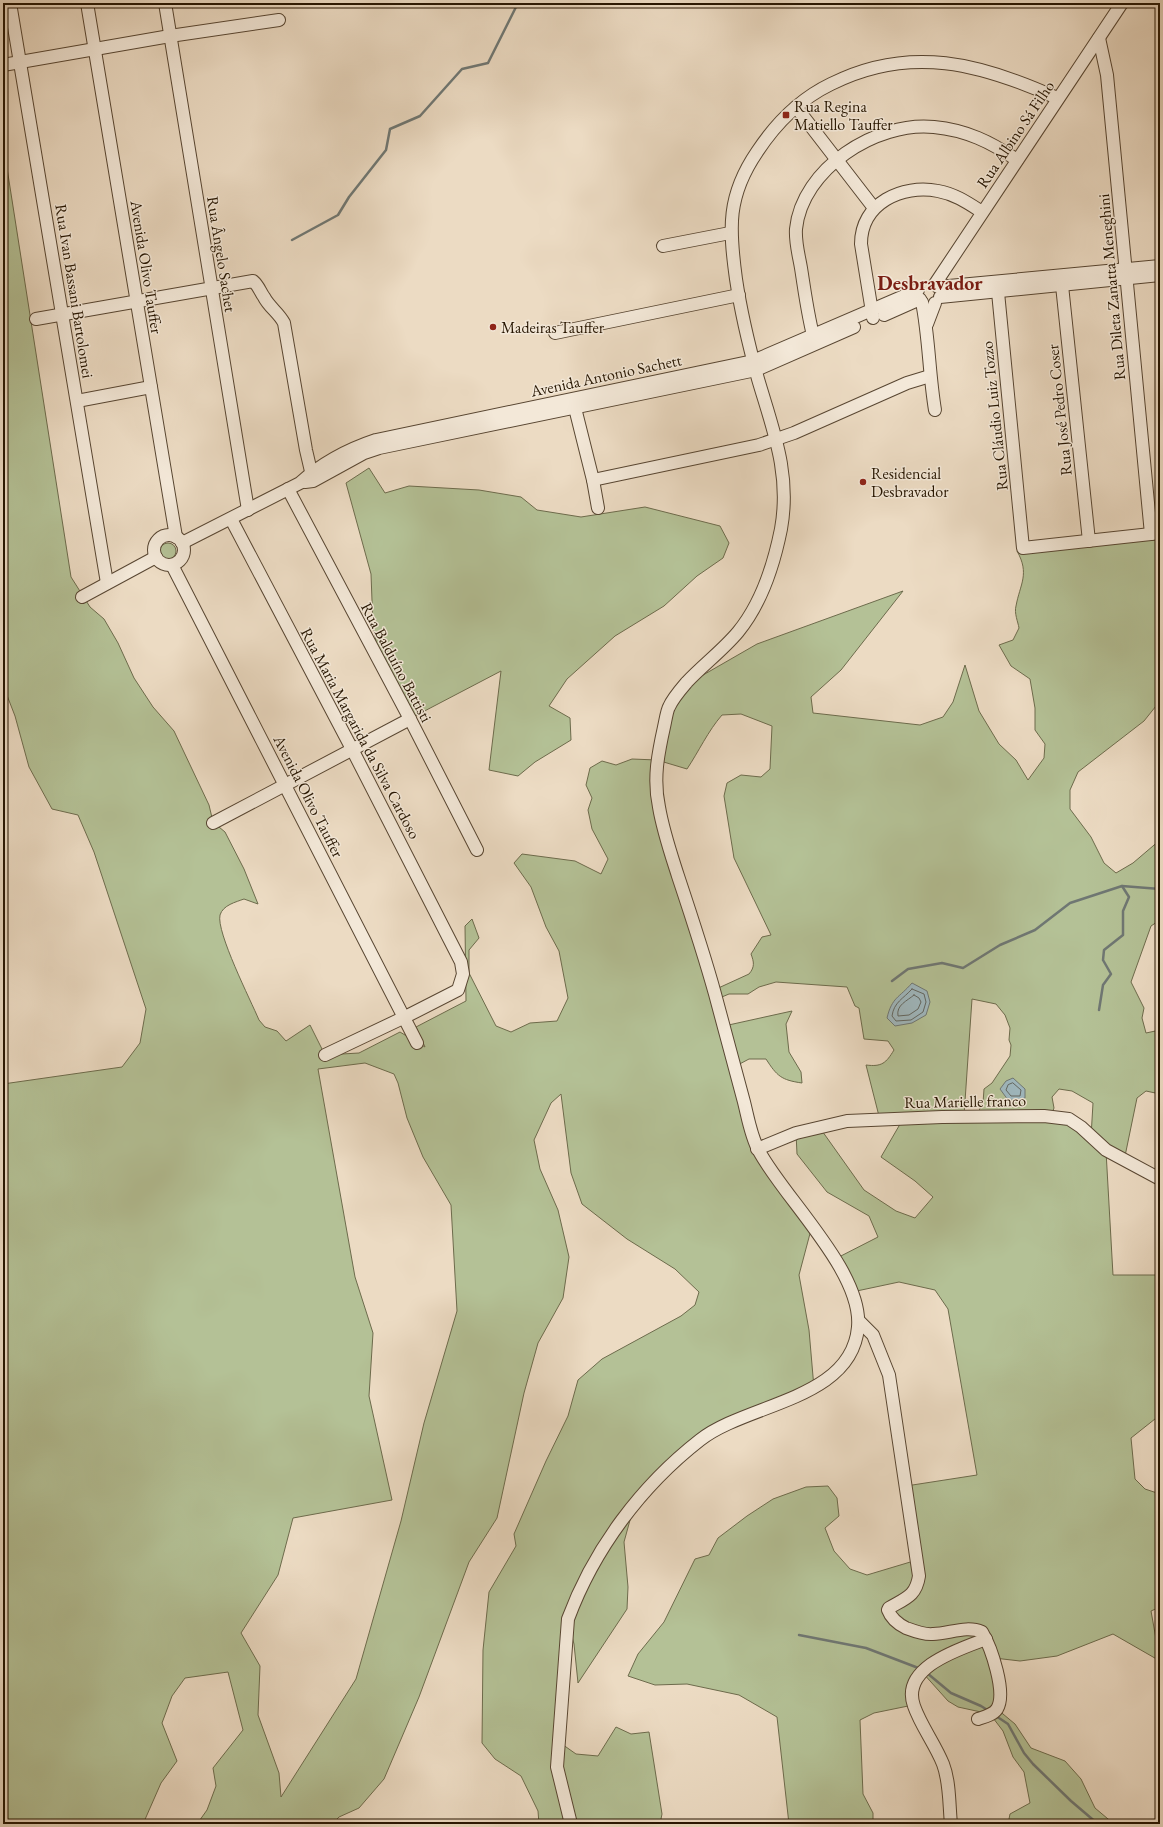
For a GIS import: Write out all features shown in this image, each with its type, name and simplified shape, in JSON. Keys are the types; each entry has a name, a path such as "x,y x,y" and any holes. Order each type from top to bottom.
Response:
{"street":[{"name":"Rua Ivan Bassani Bartolomei","path":"10,3 107,583"},
{"name":"Avenida Olivo Tauffer","path":"86,3 151,387 179,540"},
{"name":"Rua Ângelo Sachet","path":"165,3 248,510"},
{"name":"Rua Albino Sá Filho","path":"927,324 937,292 982,212 1122,3"},
{"path":"3,65 170,36 279,20"},
{"name":"Rua Dileta Zanatta Meneghini","path":"1099,38 1107,75 1126,274 1155,533"},
{"path":"571,1824 557,1767 568,1619 575,1598 600,1552 635,1502 671,1464 705,1436 736,1419 795,1397 825,1382 845,1362 855,1344 859,1321 852,1292 835,1259 757,1149 714,990 667,840 659,809 655,780 668,708 684,686 740,631 761,594 776,554 782,520 784,480 777,440 755,365 739,295 730,233 736,193 750,162 778,124 796,108 825,87 853,74 885,65 936,61 966,65 998,75 1058,98"},
{"path":"796,108 874,208"},
{"path":"814,340 797,248 796,230 800,213 808,196 819,178 836,160 865,141 887,133 917,127 932,126 970,133 999,147 1017,160"},
{"path":"872,315 861,244 861,231 874,208 894,196 908,191 924,190 952,195 982,212"},
{"path":"663,246 730,233"},
{"path":"1126,274 1160,266"},
{"path":"920,297 928,304 937,292 1126,274 1160,275"},
{"name":"Rua José Pedro Coser","path":"1061,280 1089,541"},
{"path":"36,319 253,281 257,284 267,302 280,316 284,323 312,477"},
{"name":"Avenida Antonio Sachett","path":"179,540 231,519 312,477 379,448 431,432 755,365 872,315 920,297 920,286 927,282 937,292"},
{"name":"Rua Cláudio Luiz Tozzo","path":"997,286 1023,548 1089,541"},
{"path":"555,333 739,295"},
{"name":"Rua Albino Sá Filho","path":"920,297 927,324 930,376 935,410"},
{"path":"593,480 777,440 907,384 930,376"},
{"path":"77,401 151,387"},
{"path":"574,402 593,480 598,508"},
{"name":"Rua Balduíno Battisti","path":"288,489 410,719 477,850"},
{"name":"Rua Maria Margarida da Silva Cardoso","path":"231,519 352,749 461,962 463,974 458,990 405,1018"},
{"path":"1089,541 1155,533"},
{"path":"164,536 179,540 184,548 182,559 172,565 162,564 156,557 154,551 159,540 164,536"},
{"path":"82,597 156,557"},
{"name":"Avenida Olivo Tauffer","path":"172,565 417,1042"},
{"path":"213,822 410,719"},
{"path":"325,1055 405,1018"},
{"name":"Rua Marielle franco","path":"757,1149 796,1133 847,1121 942,1116 1044,1116 1069,1119 1081,1127 1106,1150 1160,1179"},
{"path":"859,1321 873,1335 889,1375 919,1576 918,1587 912,1594 890,1608 890,1615 900,1625 914,1631 931,1635 973,1628 982,1632 993,1658 999,1682 999,1701 993,1712 978,1719"},
{"path":"951,1824 948,1785 943,1764 913,1705 913,1691 923,1671 950,1652 986,1639"}],"green space":[{"path":"3,168 7,168 71,577 90,607 104,619 118,643 134,678 153,707 174,731 209,805 213,822 225,832 244,869 258,904 244,899 230,904 220,915 220,924 228,951 259,1020 265,1027 277,1031 286,1041 310,1025 325,1055 359,1053 400,1032 425,1047 416,1027 466,1001 465,926 472,919 479,938 469,950 469,973 496,1026 511,1032 530,1023 557,1021 568,998 559,951 546,927 531,887 514,863 522,854 575,861 601,874 608,859 592,829 588,810 592,798 586,785 590,768 602,761 616,765 632,759 657,760 668,708 684,686 757,644 903,591 841,670 811,697 813,713 920,725 943,717 953,702 965,665 979,711 999,744 1016,760 1028,780 1044,758 1045,744 1035,730 1035,708 1030,679 1011,666 999,645 1013,640 1019,628 1016,609 1023,579 1023,566 1017,551 1160,535 1160,701 1144,721 1078,772 1070,790 1070,809 1091,837 1104,863 1116,873 1133,863 1160,840 1160,920 1151,926 1131,982 1144,1008 1142,1018 1146,1033 1160,1030 1160,1094 1146,1091 1137,1098 1124,1161 1106,1151 1113,1275 1160,1275 1160,1415 1131,1438 1135,1479 1145,1489 1160,1494 1160,1607 1151,1611 1160,1661 1113,1634 1057,1656 1020,1661 994,1658 997,1709 1015,1724 1031,1748 1065,1761 1081,1779 1095,1808 1114,1824 1008,1824 1010,1814 1030,1803 1024,1772 1013,1757 1003,1731 990,1714 958,1707 948,1701 922,1672 913,1705 874,1713 860,1720 863,1794 873,1813 873,1824 789,1824 777,1717 739,1695 687,1684 655,1685 628,1676 638,1654 664,1622 695,1559 709,1555 718,1538 773,1499 806,1487 828,1486 837,1498 839,1516 825,1528 834,1551 850,1569 867,1575 917,1560 906,1486 977,1475 948,1309 935,1290 899,1282 852,1292 835,1259 878,1237 869,1216 827,1192 797,1154 796,1133 820,1128 864,1190 896,1211 915,1218 933,1197 915,1181 881,1157 903,1119 880,1120 866,1065 880,1065 886,1061 894,1050 888,1041 864,1039 859,1008 855,1006 847,987 776,982 759,987 748,994 729,994 717,999 724,1026 792,1011 786,1024 789,1052 801,1072 802,1083 784,1079 773,1070 766,1059 749,1059 734,1067 757,1149 812,1226 799,1275 809,1330 814,1388 705,1436 635,1502 624,1542 628,1587 627,1609 578,1683 574,1644 568,1621 559,1742 576,1754 598,1756 616,1727 631,1734 649,1732 662,1814 660,1824 539,1824 538,1811 521,1776 495,1759 482,1743 483,1650 489,1592 516,1546 514,1534 546,1461 568,1416 578,1380 602,1359 681,1316 695,1305 699,1292 675,1269 627,1239 582,1204 571,1173 561,1094 551,1103 534,1140 540,1169 558,1210 569,1257 563,1298 538,1343 524,1393 497,1518 469,1562 419,1697 384,1779 359,1808 339,1817 332,1824 197,1824 207,1810 216,1786 213,1768 243,1730 228,1672 185,1678 172,1696 162,1723 177,1761 161,1783 143,1824 3,1824 3,1084 122,1067 140,1043 146,1009 94,852 78,815 52,809 29,767 15,716 3,685","holes":["741,714 772,726 770,769 761,777 741,775 727,783 724,796 734,858 771,935 762,937 751,954 753,964 749,974 714,990 655,780 657,760 687,769 708,734 722,715","972,999 996,1004 1005,1015 1010,1028 1009,1040 1011,1045 1010,1056 992,1083 984,1089 983,1103 976,1116 964,1116","365,1063 394,1074 398,1083 407,1118 423,1157 451,1205 457,1311 424,1423 401,1521 356,1679 281,1797 279,1773 258,1715 260,1666 241,1633 278,1575 293,1518 392,1500 369,1396 373,1333 355,1277 318,1069","1059,1089 1072,1091 1093,1103 1091,1137 1051,1116 1054,1108 1052,1097"]},
{"path":"369,468 385,493 409,486 479,490 521,497 537,510 581,517 645,507 720,526 729,543 723,558 697,576 664,606 615,636 567,679 549,706 570,718 571,740 535,762 518,776 489,770 501,671 415,716 377,646 373,627 371,574 346,483"},
{"path":"165,543 171,543 176,548 174,557 171,559 165,559 160,554 160,548"}],"water":[{"path":"912,983 927,991 930,1002 926,1015 912,1023 895,1026 887,1018 889,1011 896,998"},
{"path":"1013,1078 1025,1089 1025,1098 1008,1100 1000,1089 1006,1081"}],"waterway":[{"path":"292,240 338,215 349,197 386,150 390,129 420,116 462,69 488,63 518,3"},
{"path":"892,981 908,969 942,963 963,968 1000,945 1035,930 1070,903 1122,886 1160,889"},
{"path":"1099,1010 1103,985 1111,974 1103,960 1104,950 1123,935 1123,911 1129,897 1122,886"},
{"path":"799,1635 866,1648 921,1669"},
{"path":"927,1673 951,1693 989,1711"},
{"path":"996,1716 1008,1724 1024,1753 1033,1764 1071,1801 1098,1824"}],"place":[{"name":"Rua Regina Matiello Tauffer","path":"786,115"},
{"name":"Madeiras Tauffer","path":"493,327"},
{"name":"Residencial Desbravador","path":"863,482"}],"district":[{"name":"Desbravador","path":"930,283"}]}
